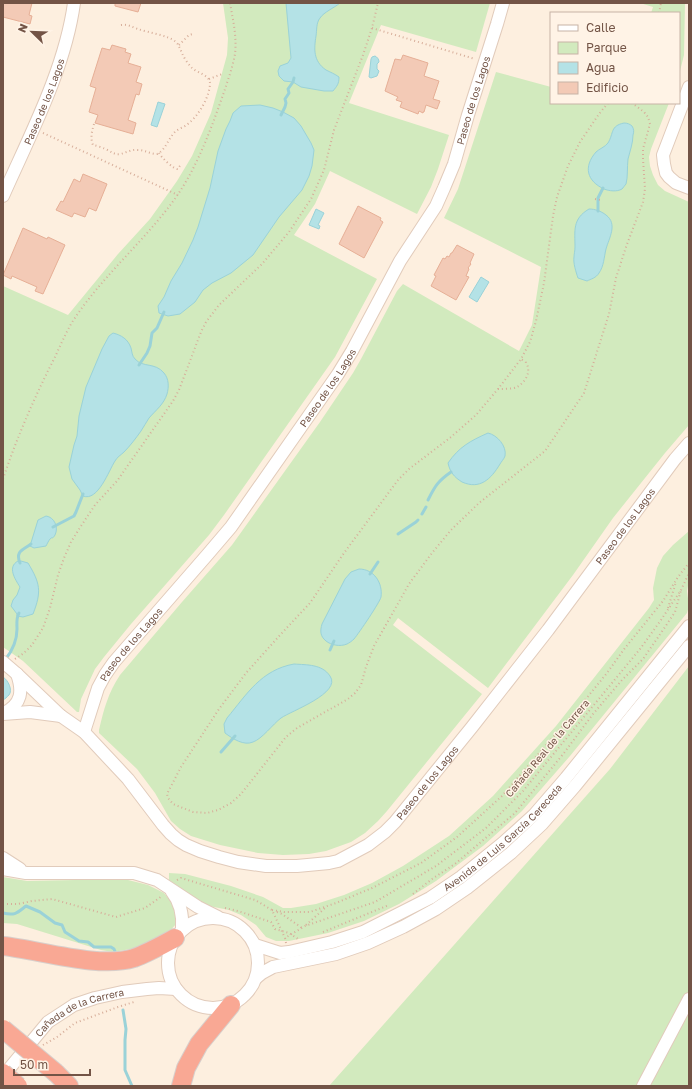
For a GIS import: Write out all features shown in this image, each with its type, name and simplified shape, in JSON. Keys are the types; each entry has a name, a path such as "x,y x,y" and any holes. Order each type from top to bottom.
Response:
{"highway":[{"path":"3,946 82,959 117,961 133,958 150,951 179,934"},
{"path":"181,1086 186,1068 199,1044 231,1005"},
{"path":"3,1029 70,1086"},
{"path":"3,1074 18,1086"}],"street":[{"name":"Paseo de los Lagos","path":"3,196 54,79 67,38 74,3"},
{"name":"Paseo de los Lagos","path":"84,732 98,688 105,675 125,648 231,526 338,374 352,351 400,261 436,206 454,164 503,3"},
{"path":"689,87 663,155 666,173 669,178 676,183 689,188"},
{"name":"Paseo de los Lagos","path":"3,662 62,716 84,732 128,779 163,825 178,840 186,845 200,851 238,862 266,866 318,865 338,861 368,845 395,822 544,636 675,459 689,443"},
{"name":"Avenida de Luis García Cereceda","path":"255,945 280,953 289,952 332,942 363,932 430,898 461,878 534,815 566,778 689,626"},
{"name":"Avenida de Luis García Cereceda","path":"256,978 273,967 336,954 368,943 429,913 467,888 510,853 542,824 575,786 689,646"},
{"name":"Paseo de los Lagos","path":"3,713 10,710 19,700 20,683 17,674"},
{"name":"Paseo de los Lagos","path":"3,713 30,712 62,716"},
{"path":"3,858 26,873"},
{"path":"3,869 26,873 134,872 157,880 198,907 222,913 248,934 255,945 259,967 256,978 250,990 242,999 219,1009 207,1009 184,999 176,990 170,977 168,964 169,950 179,934 189,924 222,913"},
{"path":"169,888 178,899 183,919 179,934"},
{"name":"Cañada de la Carrera","path":"3,1074 48,1022 74,1005 95,998 147,988 176,990"},
{"path":"643,1086 689,1000"}],"path":[{"path":"3,479 41,384 71,325 90,298 178,195 194,166 208,136 235,55 236,38 230,3"},
{"path":"15,659 32,645 43,628 50,608 58,575 71,542 95,505 117,481 173,401 179,390 206,322 219,305 262,264 289,232 311,199 324,170 334,130 363,55 378,3"},
{"path":"94,124 92,130 92,143 96,146 118,154 135,150 144,151 154,155 163,150 174,133 188,124 203,107 210,86 209,79 188,64 176,42 170,38 152,32 137,29 124,24 121,25"},
{"path":"372,28 478,60"},
{"path":"179,45 189,35 193,34"},
{"path":"209,79 222,74"},
{"path":"607,104 580,142 568,166 557,197 544,283 536,321 530,342 521,359 476,415 451,437 408,469 398,480 344,553 310,603 246,673 181,767 167,794 168,798 173,804 194,812 207,813 218,810 231,803 241,794 286,736 297,728 348,699 355,693 361,685 374,646 409,584 432,553 451,530 479,503 546,452 584,393 609,314 618,271 643,202 645,189 643,149 650,124 648,117 644,112 633,104"},
{"path":"41,133 178,195"},
{"path":"159,153 160,156 173,168 179,168 179,164"},
{"path":"595,199 601,200"},
{"path":"498,389 517,387 526,380 528,368 526,363 521,359"},
{"path":"272,910 284,912 310,912 328,906 372,888 421,863 457,837 502,796 581,705 607,673 624,648 663,601 689,563"},
{"name":"Cañada Real de la Carrera","path":"285,938 305,926 375,902 436,866 486,828 523,791 640,649 682,590 689,573"},
{"path":"667,611 678,577"},
{"path":"410,896 455,864 515,813 564,753 593,714 622,680 643,660 675,612 682,590"},
{"path":"3,904 18,904 52,899 116,917 145,908 162,896 181,878 255,900 282,914 302,928"},
{"path":"321,932 393,904"},
{"path":"305,926 328,906"},
{"path":"272,910 285,938 289,952"},
{"path":"222,913 238,911 271,922 275,929 291,934 298,939 303,938"},
{"path":"39,1046 44,1045 57,1037 75,1023 118,1007 140,1001"}],"green space":[{"path":"223,3 490,3 476,52 381,25 349,103 449,135 431,187 417,214 330,171 315,204 294,235 377,279 335,357 209,535 131,624 95,669 81,699 79,712 77,712 23,661 3,647 3,286 68,315 118,254 150,219 177,181 192,156 211,113 227,55 228,38"},
{"path":"640,3 685,3 684,55 680,71 680,12 651,12 653,7"},
{"path":"496,72 550,87 550,104 669,104 649,157 650,166 658,185 665,191 689,202 689,425 613,518 573,575 488,688 398,618 393,625 482,694 387,811 365,833 351,842 326,851 309,854 283,855 258,853 220,845 191,836 171,821 155,793 137,769 99,733 109,695 120,675 232,545 320,422 353,373 397,291 403,284 519,351 532,325 541,267 444,218 458,189"},
{"path":"689,531 689,580 687,591 689,606 687,613 570,756 522,811 483,846 436,881 399,904 364,921 328,933 289,941 276,941 266,937 256,925 241,915 229,910 209,906 192,898 169,880 169,873 185,874 231,886 263,897 283,908 291,908 316,904 344,895 372,883 403,866 449,836 493,796 556,726 649,608 654,600 653,588 657,568 663,556"},
{"path":"689,666 689,1086 329,1086 610,769"},
{"path":"3,877 27,881 124,879 148,885 164,893 168,898 171,897 178,914 176,924 168,933 142,947 113,952 101,950 17,924 3,923"}],"water":[{"path":"286,3 340,3 324,14 319,20 315,46 315,54 319,63 326,70 339,77 338,85 333,91 301,87 293,82 284,81 279,76 278,71 280,66 288,63 291,58"},
{"path":"375,56 379,60 377,69 379,71 377,76 371,78 369,77 371,59"},
{"path":"158,102 165,104 157,127 151,125"},
{"path":"260,105 283,112 294,118 301,126 314,150 309,176 302,190 279,217 253,255 231,273 212,283 203,290 195,302 180,314 168,316 159,313 158,306 182,263 198,227 210,188 218,151 233,113 241,106"},
{"path":"624,123 631,125 634,130 628,159 626,184 620,190 615,191 604,189 598,186 591,178 588,168 589,163 596,152 608,143 614,128"},
{"path":"316,209 324,213 318,225 320,226 319,229 309,225"},
{"path":"589,209 598,210 606,215 610,219 612,231 601,270 596,276 587,281 578,278 574,259 575,231 577,221"},
{"path":"481,277 489,282 477,302 469,297"},
{"path":"113,333 126,340 130,345 133,357 138,362 157,367 166,375 168,380 168,391 162,404 149,418 131,445 118,457 98,490 88,497 83,496 72,479 69,467 77,436 79,416 86,387 102,349 109,336"},
{"path":"488,433 495,436 501,442 504,448 505,457 493,474 484,482 474,485 462,482 453,474 448,463 465,445"},
{"path":"46,516 51,518 55,523 55,535 46,546 34,548 30,546 38,520"},
{"path":"18,561 28,563 35,576 39,593 33,614 23,617 17,616 11,606 20,587 12,570 13,566"},
{"path":"359,569 369,571 373,574 381,587 381,597 369,618 353,640 344,645 330,644 322,635 322,624 345,579 351,572"},
{"path":"294,664 309,665 323,669 330,676 332,682 329,689 314,701 281,718 260,738 253,742 246,743 235,740 225,733 224,724 227,718 256,684 272,672 282,667"},
{"path":"3,677 8,683 10,693 3,700"}],"building":[{"path":"3,3 32,3 29,15 32,16 30,24 3,17"},
{"path":"115,3 141,3 138,12 115,6"},
{"path":"112,45 126,49 125,52 131,54 128,63 141,67 136,82 142,84 139,95 136,94 128,120 136,123 133,134 95,123 98,115 89,112 96,88 90,86 102,48 110,50"},
{"path":"403,55 428,63 424,76 439,81 433,99 440,101 437,109 426,105 424,112 419,111 418,114 400,107 402,102 396,100 398,97 385,91 395,59 401,60"},
{"path":"83,174 107,184 96,211 89,208 85,217 74,213 72,217 56,210 61,201 63,202 74,179 80,182"},
{"path":"358,206 381,218 380,220 383,222 364,258 339,244"},
{"path":"23,228 65,245 43,294 35,291 37,287 12,276 11,279 3,275"},
{"path":"457,245 474,254 466,276 469,277 456,300 431,286 436,276 434,275 443,258 445,259 447,256 449,257"}],"waterway":[{"path":"281,115 285,107 285,99 289,93 288,89 294,78"},
{"path":"598,211 598,198 603,188"},
{"path":"139,365 147,353 150,346 152,333 157,328 164,312"},
{"path":"428,500 437,484 451,472"},
{"path":"53,527 74,516 83,494"},
{"path":"422,514 426,507"},
{"path":"398,534 418,520"},
{"path":"20,563 18,556 19,553 31,544"},
{"path":"370,574 378,562"},
{"path":"5,660 15,641 19,613"},
{"path":"330,650 334,641"},
{"path":"221,752 235,736"},
{"path":"3,913 16,913 26,906 40,912 55,923 62,925 65,932 79,941 88,942 94,947 111,947 114,949 116,954"},
{"path":"123,1010 126,1029 125,1070 132,1086"}]}
